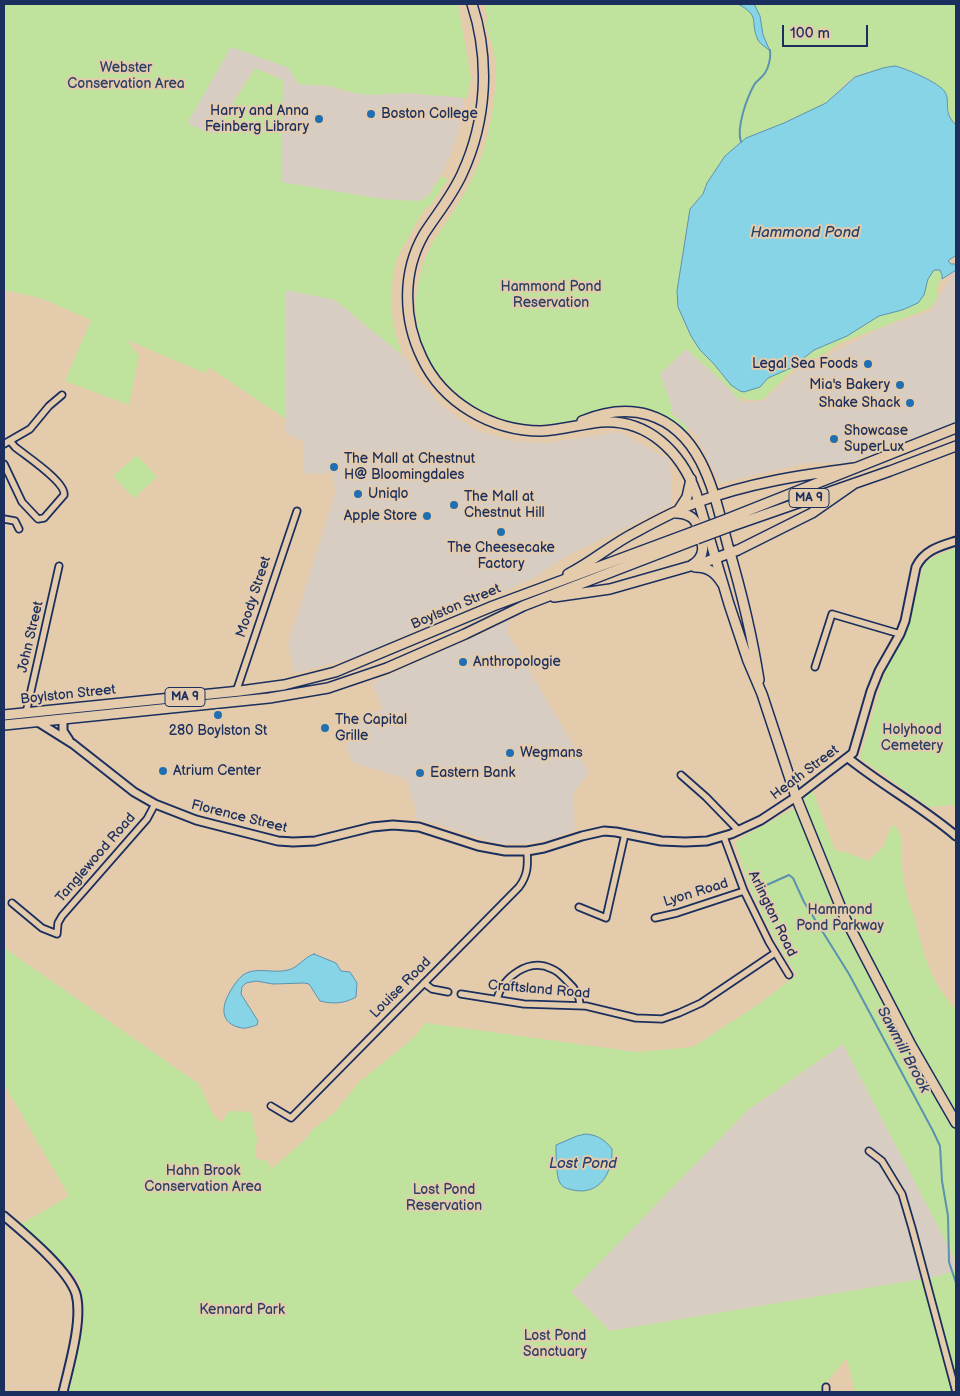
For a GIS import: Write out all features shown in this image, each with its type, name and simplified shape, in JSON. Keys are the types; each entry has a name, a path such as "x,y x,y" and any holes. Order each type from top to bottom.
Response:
{"main road":[{"path":"472,4 479,31 483,61 483,94 480,120 471,153 461,177 424,235 414,257 408,287 410,325 418,350 430,372 445,390 465,408 492,422 512,428 532,430 604,422 624,423 658,438 671,449 682,464 699,502 722,583 748,661 762,694 796,797 845,918 911,1045 956,1123"},
{"path":"563,428 595,416 614,412 637,412 654,417 672,427 688,442 704,470 714,497 730,553 762,694"},
{"name":"Boylston Street","path":"6,714 236,692 284,685 335,672 493,606 728,523 854,468 956,428"},
{"name":"Boylston Street","path":"728,523 855,483 956,446"},
{"path":"536,590 584,566 627,536 699,502 798,475 854,468"},
{"path":"676,512 687,497 690,479"},
{"path":"542,598 604,591 730,553 805,517 855,483"},
{"path":"676,512 694,519 703,542 704,549 699,559 687,567"},
{"name":"Boylston Street","path":"4,725 269,698 328,688 387,668 514,610 696,535"},
{"path":"687,567 700,567 709,570 716,574 722,583"}],"street":[{"path":"4,444 30,428 49,406 62,395"},
{"path":"4,464 22,502 38,519 44,518 64,495 64,489 57,481 10,441"},
{"name":"Moody Street","path":"236,692 297,510"},
{"path":"4,519 15,521 19,529"},
{"name":"Heath Street","path":"624,833 656,840 685,842 707,841 724,837 761,820 796,797 848,758 856,746 879,671 900,634 905,621 916,567 920,559 928,552 956,541"},
{"name":"John Street","path":"26,713 59,566"},
{"path":"816,667 832,614 900,634"},
{"name":"Florence Street","path":"63,719 64,733 73,744"},
{"name":"Florence Street","path":"38,722 73,744 134,792 155,804 196,820 284,842 315,841 372,827 402,825 436,832 488,849 527,851 554,846 598,832 624,833"},
{"path":"848,758 865,772 935,818 956,836"},
{"path":"681,775 706,797 739,831"},
{"name":"Tanglewood Road","path":"12,903 42,928 57,934 58,923 62,916 146,819 155,804"},
{"path":"579,907 606,918 624,833"},
{"name":"Arlington Road","path":"724,837 744,891 789,975"},
{"name":"Louise Road","path":"271,1106 291,1118 519,887 526,877 527,851"},
{"name":"Lyon Road","path":"655,918 677,913 744,891"},
{"name":"Craftsland Road","path":"461,994 534,1004 580,1005 653,1020 670,1017 711,998 776,953"},
{"path":"497,999 500,989 509,978 522,968 537,965 552,968 558,973 577,992 580,1005"},
{"path":"424,983 432,988 448,992"},
{"path":"869,1151 882,1161 902,1194 956,1392"},
{"path":"4,1216 64,1274 76,1295 78,1307 76,1332 63,1392"}],"shaded area":[{"name":"Boston College","path":"218,21 323,83 346,92 466,83 463,112 457,137 445,168 422,206 277,182 277,76 254,68 210,139 190,126 188,122"},
{"path":"956,271 956,422 846,463 807,463 720,483 696,435 672,414 672,407 660,374 686,349 724,383 741,402 763,401 796,371 881,328 931,311 953,272"},
{"path":"285,289 335,300 407,359 419,380 442,406 479,431 512,441 546,443 619,432 670,460 672,505 565,557 532,579 356,657 295,673 288,644 335,493 333,473 304,474 304,442 286,433"},
{"path":"510,621 507,632 589,772 573,793 575,830 552,839 505,844 489,841 439,824 415,819 415,806 406,779 352,762 346,742 347,725 383,709 372,683"},
{"path":"843,1044 956,1261 956,1270 940,1276 610,1331 571,1292 748,1110"}],"green space":[{"name":"Webster Conservation Area","path":"4,4 458,4 471,78 467,98 404,93 370,95 354,93 330,86 298,84 289,68 231,47 188,122 190,125 214,134 255,68 283,80 281,182 382,199 420,201 429,195 441,176 448,179 430,206 425,208 397,258 391,295 395,331 402,355 335,300 285,290 286,419 210,368 205,373 127,340 139,356 129,405 65,381 91,320 40,298 4,290"},
{"name":"Hammond Pond Reservation","path":"484,4 956,4 956,125 949,115 946,97 941,88 901,67 889,67 862,74 847,82 826,103 746,138 725,156 707,183 703,194 690,209 684,240 677,299 680,312 695,343 731,385 764,383 768,378 800,362 814,350 847,336 879,316 912,306 924,296 928,279 931,273 937,269 940,270 942,275 937,298 932,306 838,344 826,353 789,373 764,399 760,400 748,400 741,396 741,402 724,383 686,349 660,374 672,407 672,414 688,428 685,432 663,416 647,411 630,409 602,411 569,421 537,424 509,421 496,417 471,404 444,380 432,364 423,346 418,328 416,308 417,288 430,248 472,179 484,149 490,125 496,72 493,48 485,23 488,20"},
{"path":"137,455 157,477 134,498 113,476"},
{"name":"Holyhood Cemetery","path":"956,548 956,805 929,807 860,758 886,668 906,635 924,564 933,557"},
{"path":"812,789 835,850 868,861 884,846 891,827 894,825 898,830 902,840 902,868 907,895 926,960 940,990 956,1010 956,1261 843,1044 748,1110 571,1292 610,1331 940,1276 956,1270 956,1392 855,1392 847,1359 819,1392 326,1392 322,1388 320,1392 69,1392 83,1328 84,1303 79,1287 82,1287 75,1276 55,1256 53,1257 21,1224 69,1196 4,1084 4,946 199,1084 213,1114 221,1123 229,1111 251,1112 258,1138 255,1158 267,1161 271,1168 267,1173 308,1137 311,1131 336,1111 358,1083 411,1040 426,1023 636,1052 693,1047 759,1004 797,975 772,934 758,905 746,876 736,842 804,803 805,797"}],"water":[{"path":"738,4 754,4 760,16 763,35 770,51 758,40 753,16"},
{"name":"Hammond Pond","path":"895,66 922,76 942,88 947,96 949,116 956,125 956,255 948,261 951,264 956,264 956,270 942,279 940,270 934,270 928,279 924,295 918,303 902,310 879,316 847,336 814,350 791,368 768,378 760,387 744,392 740,391 731,385 700,350 691,336 678,307 677,291 690,209 703,194 707,183 725,156 746,138 826,103 855,77"},
{"path":"314,954 336,963 341,971 350,972 357,983 356,997 342,1002 324,1002 320,1001 309,984 273,984 256,981 246,983 242,987 241,994 258,1021 257,1025 242,1028 229,1023 224,1014 225,1002 239,978 253,971 288,970"},
{"name":"Lost Pond","path":"586,1134 601,1138 612,1149 610,1166 603,1181 590,1190 567,1189 559,1180 556,1165 556,1145"}],"waterway":[{"path":"741,142 740,129 745,105 754,85 766,71 770,50"},
{"name":"Sawmill Brook","path":"760,888 789,875 793,878 804,902 849,974 933,1131 940,1146 942,1181 948,1216 949,1262 956,1283"}],"place":[{"name":"Boston College","path":"371,114"},
{"name":"Harry and Anna Feinberg Library","path":"319,119"},
{"name":"Legal Sea Foods","path":"868,364"},
{"name":"Mia's Bakery","path":"900,385"},
{"name":"Shake Shack","path":"910,403"},
{"name":"Showcase SuperLux","path":"834,439"},
{"name":"The Mall at Chestnut H@ Bloomingdales","path":"334,467"},
{"name":"Uniqlo","path":"358,494"},
{"name":"The Mall at Chestnut Hill","path":"454,505"},
{"name":"Apple Store","path":"427,516"},
{"name":"The Cheesecake Factory","path":"501,532"},
{"name":"Anthropologie","path":"463,662"},
{"name":"280 Boylston St","path":"218,715"},
{"name":"The Capital Grille","path":"325,728"},
{"name":"Wegmans","path":"510,753"},
{"name":"Atrium Center","path":"163,771"},
{"name":"Eastern Bank","path":"420,773"}],"park label":[{"name":"Hammond Pond Parkway","path":"840,918"},
{"name":"Hahn Brook Conservation Area","path":"203,1180"},
{"name":"Lost Pond Reservation","path":"444,1198"},
{"name":"Kennard Park","path":"242,1310"},
{"name":"Lost Pond Sanctuary","path":"555,1344"}]}
